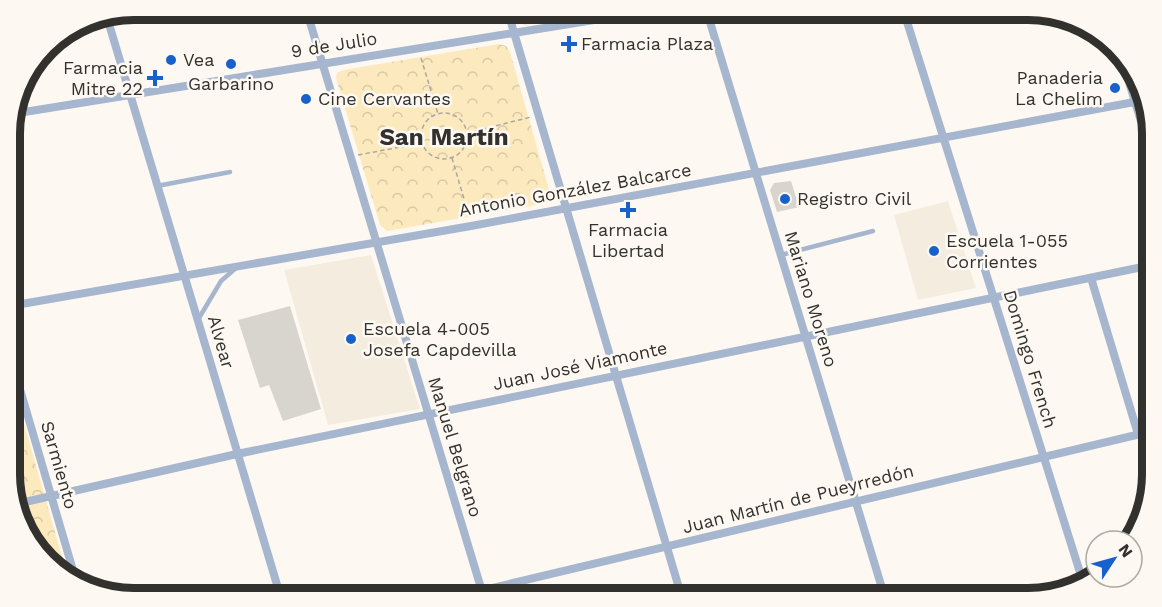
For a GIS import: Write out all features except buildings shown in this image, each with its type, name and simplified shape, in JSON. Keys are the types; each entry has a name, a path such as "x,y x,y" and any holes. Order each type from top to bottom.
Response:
{"street":[{"name":"Manuel Belgrano","path":"309,20 481,588"},
{"path":"510,20 679,587"},
{"name":"9 de Julio","path":"22,112 594,20"},
{"name":"Mariano Moreno","path":"709,20 882,587"},
{"name":"Domingo French","path":"906,20 1081,575"},
{"name":"Alvear","path":"108,22 278,588"},
{"path":"1127,76 1142,125"},
{"name":"Antonio González Balcarce","path":"20,304 565,209 1138,101"},
{"name":"Juan José Viamonte","path":"23,502 237,454 1142,267"},
{"path":"1091,278 1138,434"},
{"name":"Sarmiento","path":"20,389 73,570"},
{"name":"Juan Martín de Pueyrredón","path":"508,588 855,501 1142,433"}],"lane":[{"path":"157,186 230,172"},
{"path":"781,255 873,231"},
{"path":"198,321 221,281 237,267"}],"path":[{"path":"418,48 438,115"},
{"path":"449,114 459,119 466,133 464,148 452,158 441,159 432,155 422,142 422,132 426,123 438,115 449,114"},
{"path":"466,133 538,116"},
{"path":"350,156 422,142"},
{"path":"452,158 471,226"}],"shaded area":[{"path":"523,20 548,20 524,26"},
{"name":"Escuela 1-055 Corrientes","path":"948,201 976,288 918,300 894,215"},
{"name":"Escuela 4-005 Josefa Capdevilla","path":"371,255 420,409 328,425 284,270"}],"green space":[{"path":"499,44 506,46 510,52 552,200 548,203 387,231 380,225 336,78 337,73 343,70"},
{"path":"20,410 64,564 39,537 23,503 20,489"}],"place":[{"name":"Farmacia Plaza","path":"569,44"},
{"name":"Vea","path":"171,60"},
{"name":"Garbarino","path":"231,64"},
{"name":"Farmacia Mitre 22","path":"155,78"},
{"name":"Panaderia La Chelim","path":"1115,88"},
{"name":"Cine Cervantes","path":"306,99"},
{"name":"Registro Civil","path":"785,199"},
{"name":"Farmacia Libertad","path":"628,210"},
{"name":"Escuela 1-055 Corrientes","path":"934,251"},
{"name":"Escuela 4-005 Josefa Capdevilla","path":"351,339"}],"district":[{"name":"San Martín","path":"444,137"}]}
